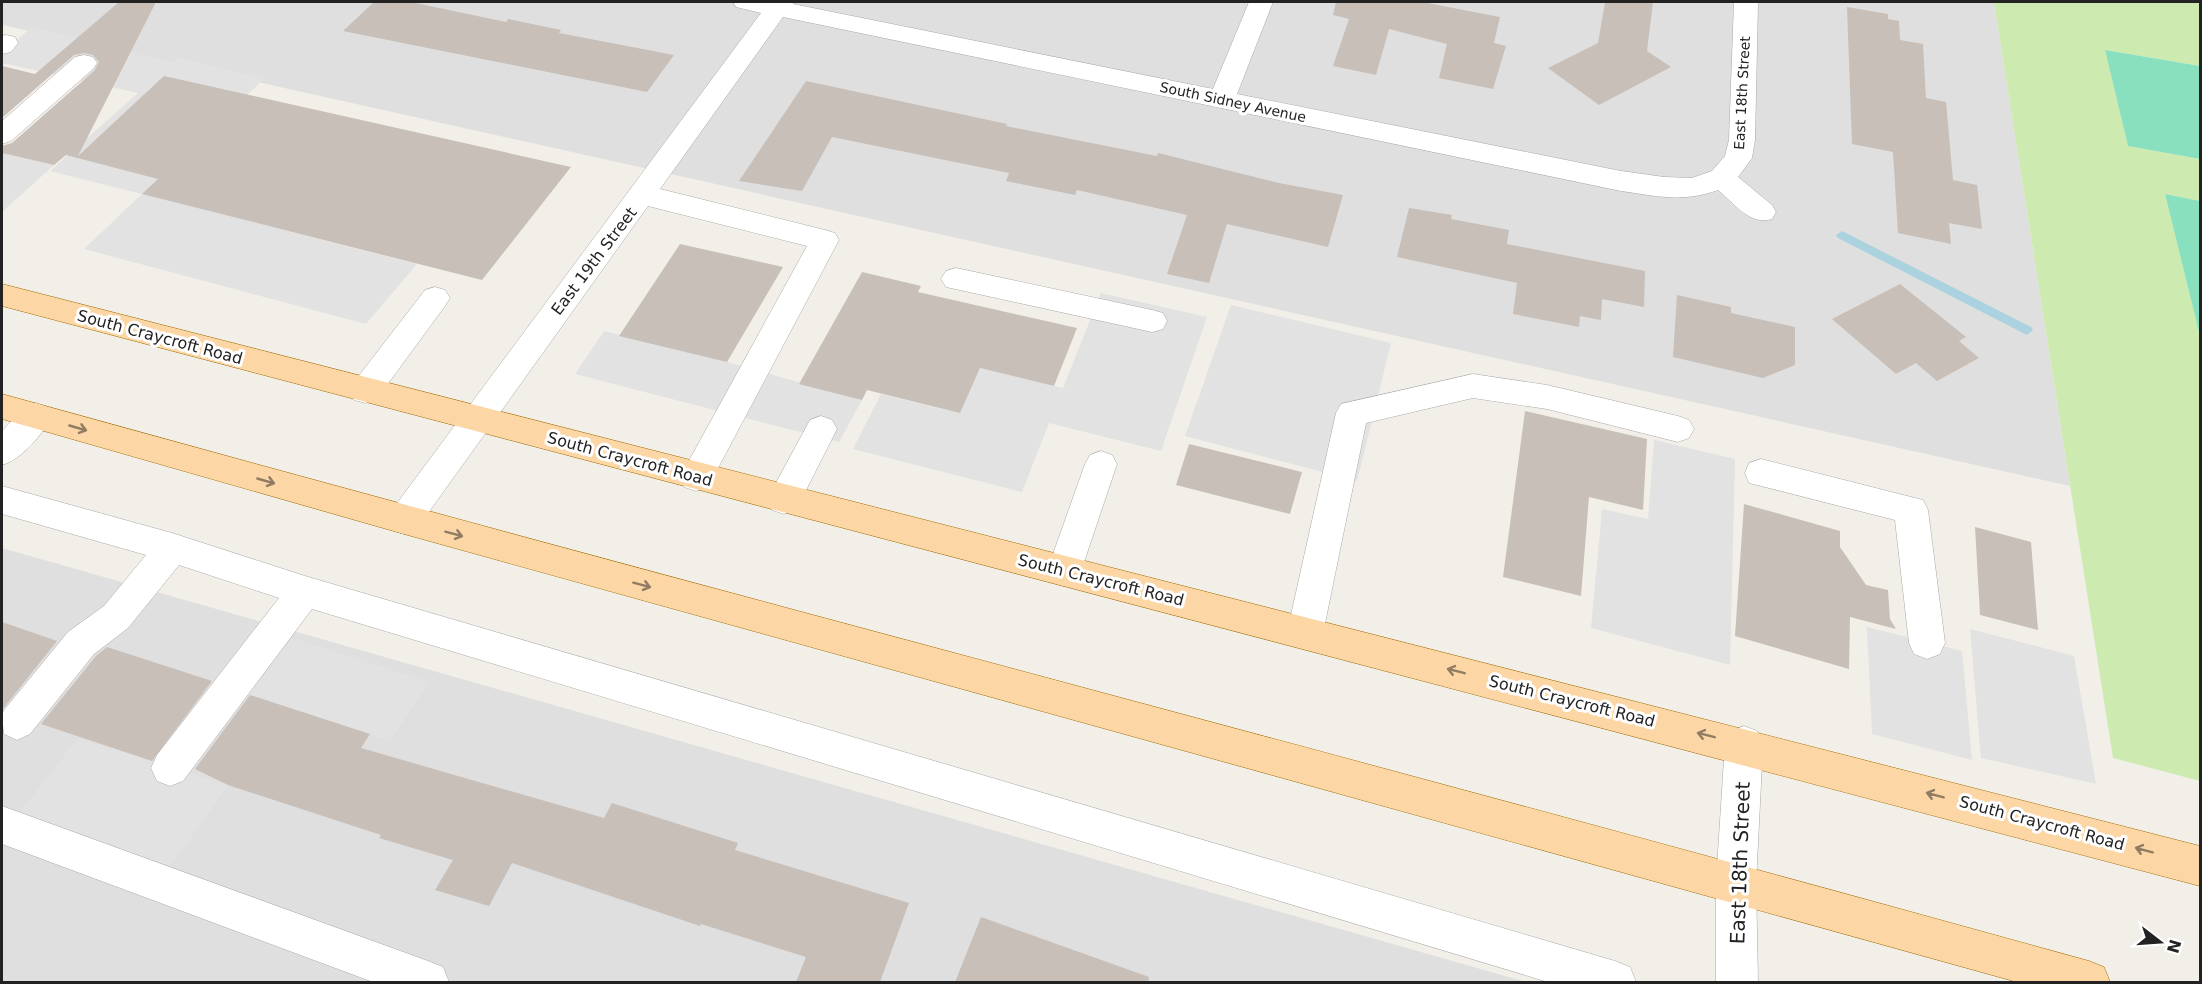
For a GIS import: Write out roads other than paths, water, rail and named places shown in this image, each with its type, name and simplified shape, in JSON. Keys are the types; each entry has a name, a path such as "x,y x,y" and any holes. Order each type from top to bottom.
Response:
{"main road":[{"name":"South Craycroft Road","path":"2,295 784,500 1744,744 2200,866"},
{"path":"2,407 404,520 1736,883 2089,982"}],"street":[{"name":"South Sidney Avenue","path":"745,2 780,5 1222,100 1621,181 1664,187 1694,188 1722,178"},
{"path":"1222,100 1261,2"},
{"name":"East 18th Street","path":"1722,178 1738,158 1742,140 1746,2"},
{"name":"East 19th Street","path":"404,520 644,195 780,5"},
{"path":"2,135 84,63"},
{"path":"1722,178 1762,212"},
{"path":"644,195 825,240 696,477"},
{"path":"956,279 1152,321"},
{"path":"365,391 435,297"},
{"path":"1305,633 1352,413 1473,386 1547,397 1678,429"},
{"path":"2,452 36,416"},
{"path":"784,500 821,429"},
{"path":"1064,571 1101,464"},
{"path":"1761,473 1911,510 1927,643"},
{"path":"2,500 172,548 305,591 1615,982"},
{"path":"17,722 81,643 116,616 172,548"},
{"path":"170,768 305,591"},
{"name":"East 18th Street","path":"1737,982 1736,883 1744,744"},
{"path":"2,825 428,982"}],"waterway":[{"path":"1842,235 2027,330"}]}
